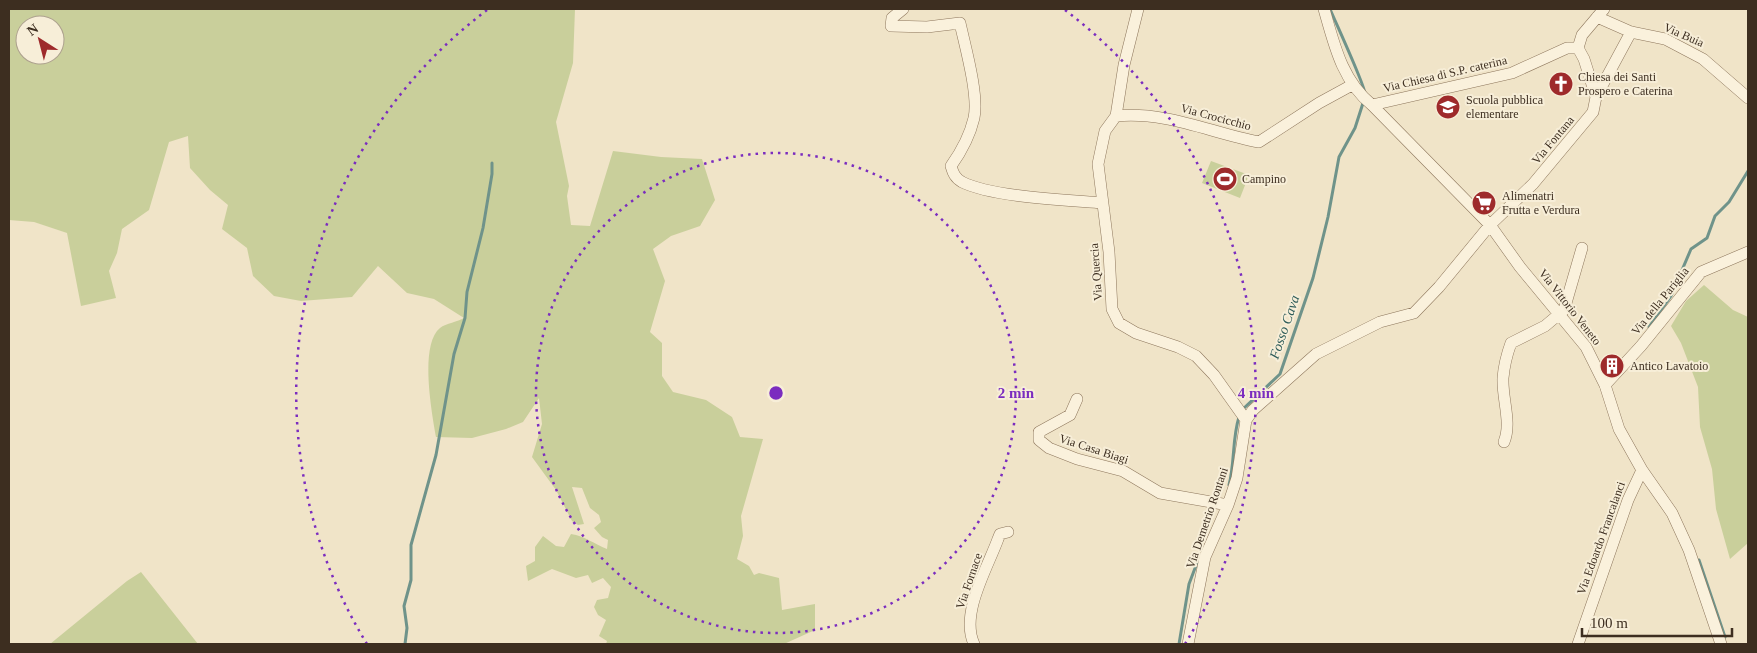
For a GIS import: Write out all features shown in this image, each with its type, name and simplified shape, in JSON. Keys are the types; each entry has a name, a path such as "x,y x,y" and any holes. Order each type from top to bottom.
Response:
{"street":[{"path":"903,9 892,18 891,26 927,27 960,23 971,71 974,116 964,145 951,166 954,174 960,181 984,190 1102,203"},
{"path":"1116,116 1124,65 1138,9"},
{"name":"Via Vittorio Veneto","path":"1324,9 1336,50 1352,85 1490,225 1520,266 1586,347 1605,385 1619,429 1642,470 1672,512 1721,644"},
{"path":"1596,97 1584,59 1578,48 1582,35 1601,13"},
{"name":"Via Buia","path":"1601,13 1631,32 1665,39 1703,58 1748,98"},
{"name":"Via Fontana","path":"1490,225 1533,184 1593,112 1596,97 1631,32"},
{"name":"Via Chiesa di S.P. caterina","path":"1367,100 1512,73 1567,48 1578,48"},
{"name":"Via Crocicchio","path":"1116,116 1135,114 1185,121 1260,142 1319,103 1352,85"},
{"name":"Via Quercia","path":"1116,116 1105,131 1098,164 1109,252 1114,316 1119,322 1136,333 1178,347 1196,356 1243,415"},
{"path":"1243,415 1253,410 1316,354 1380,322 1414,313 1440,287 1490,225"},
{"path":"1504,442 1508,433 1503,379 1507,354 1511,343 1545,326 1561,314 1571,291 1582,248"},
{"name":"Via della Pariglia","path":"1605,385 1641,346 1701,272 1748,252"},
{"name":"Via Casa Biagi","path":"1077,398 1070,415 1039,432 1039,440 1049,448 1077,459 1123,471 1160,493 1224,505"},
{"name":"Via Demetrio Rontani","path":"1188,644 1206,556 1224,505 1237,478 1243,415"},
{"name":"Via Edoardo Francalanci","path":"1578,644 1628,500 1642,470"},
{"name":"Via Fornace","path":"974,644 969,632 971,609 1000,534 1008,532"}],"green space":[{"path":"9,9 575,9 573,63 556,122 569,186 567,196 571,225 590,226 613,151 661,157 702,159 715,200 700,226 671,236 653,249 665,281 650,332 662,343 662,376 673,392 706,400 732,417 740,437 763,439 741,516 743,536 737,559 749,566 754,575 759,573 779,578 782,610 815,604 815,630 784,644 606,644 607,641 599,636 606,620 598,615 594,607 597,600 608,598 611,587 603,578 592,583 588,575 576,578 552,569 528,581 526,566 535,561 535,547 543,536 556,546 564,547 571,534 585,538 607,549 608,540 602,537 594,528 601,522 599,515 590,508 582,488 572,487 584,524 578,525 572,521 556,490 532,457 542,424 539,398 523,422 506,429 472,438 436,437 430,397 428,364 430,349 434,337 440,328 464,318 434,299 407,293 378,266 352,297 301,301 274,296 253,276 247,248 222,229 228,205 210,190 190,168 188,136 169,142 149,210 122,229 117,253 109,271 116,298 81,306 67,233 34,222 9,220"},
{"name":"Campino","path":"1211,161 1249,175 1240,198 1202,183"},
{"path":"1704,285 1733,310 1748,317 1748,543 1730,559 1716,509 1712,469 1700,427 1698,387 1681,343 1671,326 1686,301"},
{"path":"141,572 198,644 50,644 127,581"}],"waterway":[{"name":"Fosso Cava","path":"1330,9 1356,68 1365,94"},
{"name":"Fosso Cava","path":"1243,409 1280,374 1313,278 1328,217 1339,157 1355,128 1364,100"},
{"path":"405,644 407,628 404,606 411,580 411,545 436,455 454,354 465,318 467,292 483,228 492,174 492,163"},
{"path":"1649,327 1671,296 1691,249 1707,238 1715,216 1729,202 1748,171"},
{"name":"Fosso Cava","path":"1229,485 1239,417"},
{"name":"Fosso Cava","path":"1179,644 1189,584 1200,555"},
{"path":"1699,560 1725,637"}],"place":[{"name":"Chiesa dei Santi Prospero e Caterina","path":"1561,84"},
{"name":"Scuola pubblica elementare","path":"1448,107"},
{"name":"Campino","path":"1225,179"},
{"name":"Alimenatri Frutta e Verdura","path":"1484,203"},
{"name":"Antico Lavatoio","path":"1612,366"}]}
